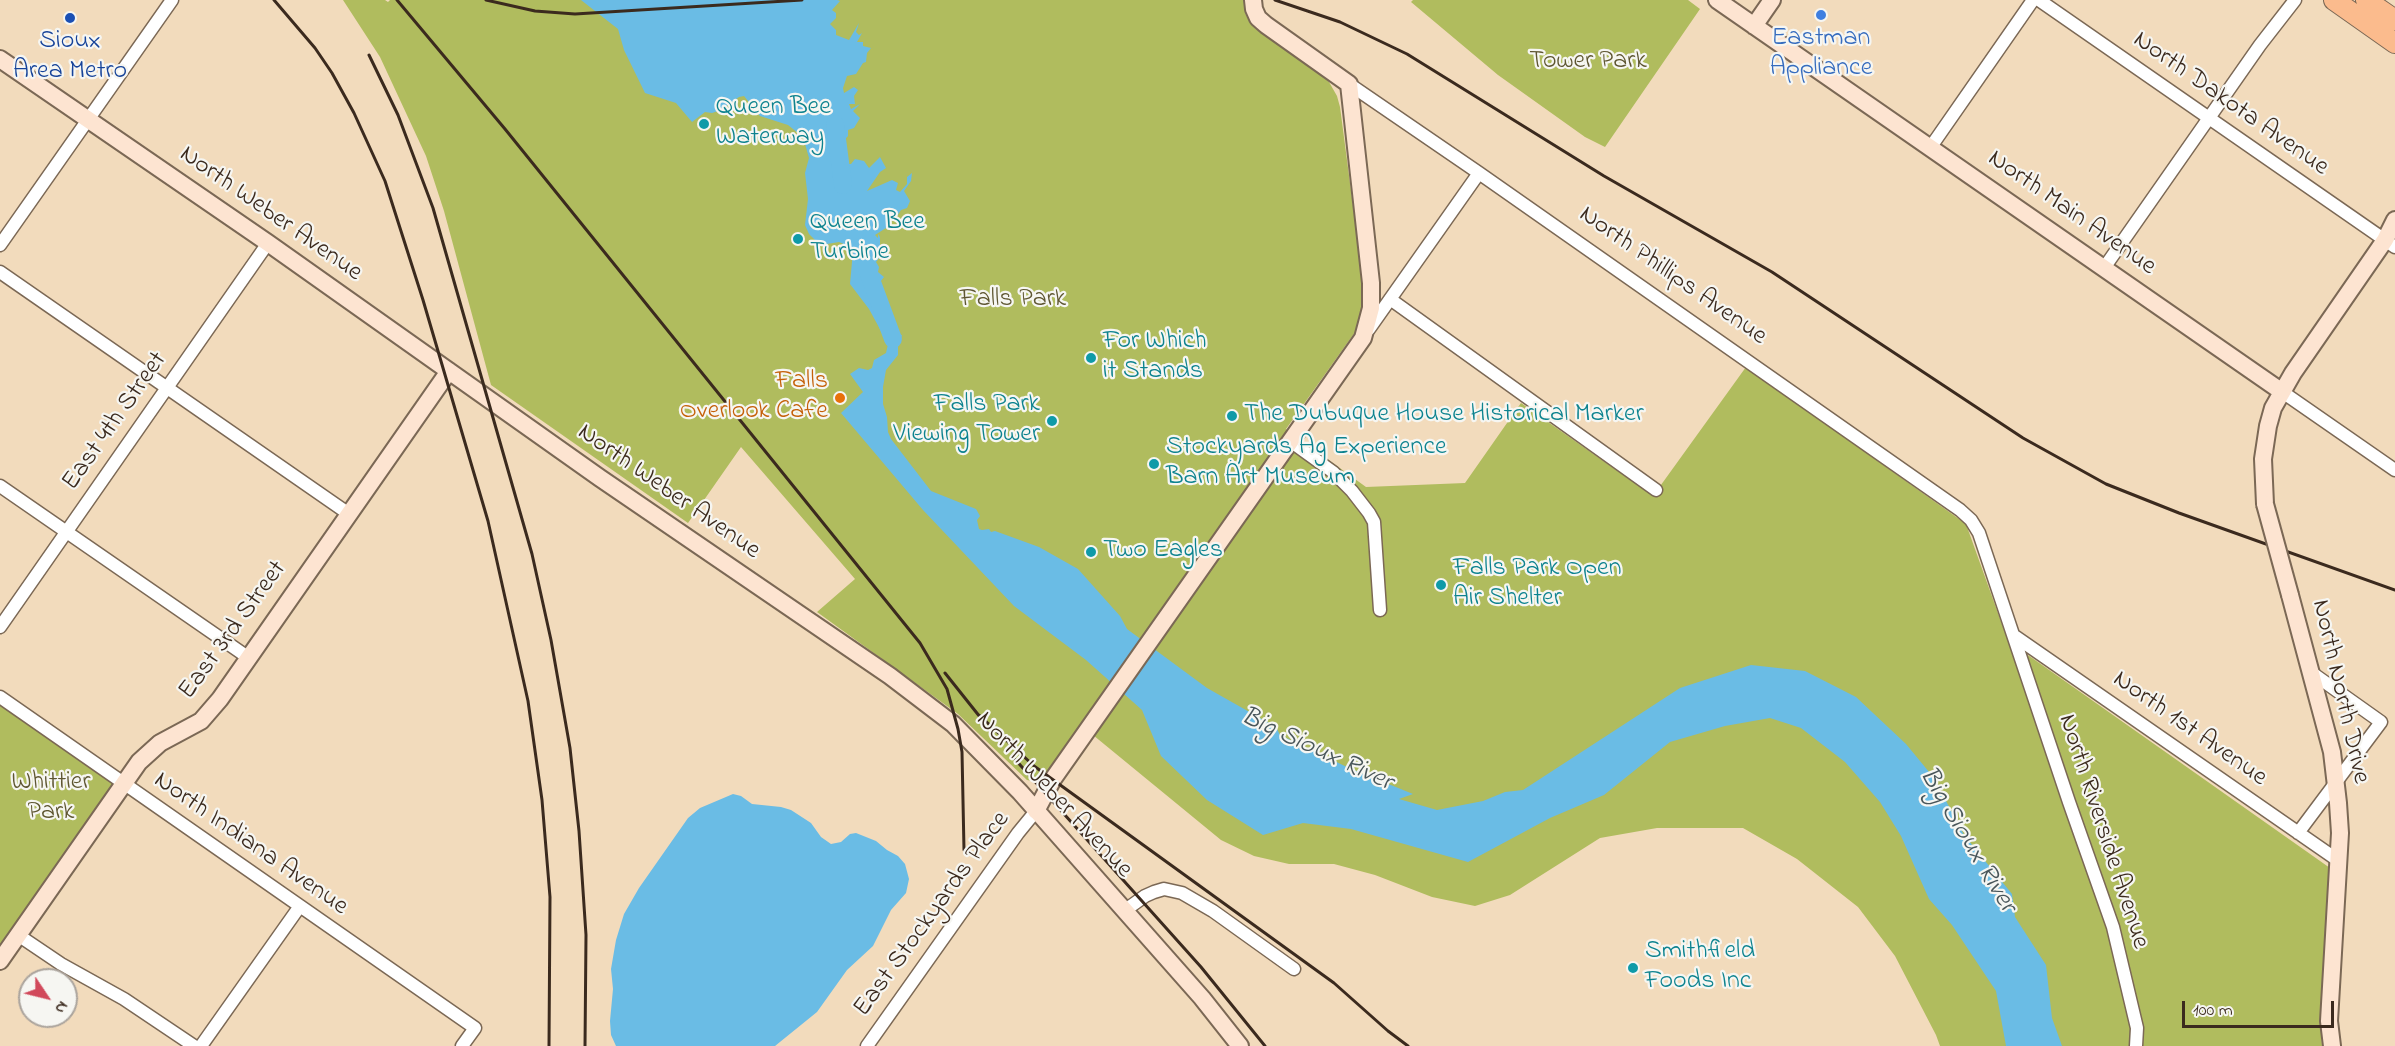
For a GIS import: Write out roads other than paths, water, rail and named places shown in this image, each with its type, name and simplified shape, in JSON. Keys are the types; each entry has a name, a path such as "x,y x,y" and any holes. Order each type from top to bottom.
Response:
{"main road":[{"path":"2334,0 2395,43"},
{"path":"2366,0 2395,20"}],"street":[{"path":"0,245 172,0"},
{"name":"North Phillips Avenue","path":"1253,0 1258,18 1266,25 1960,510 1971,520 1979,533 2013,635"},
{"name":"North Main Avenue","path":"1718,0 2395,470"},
{"path":"1754,26 1772,0"},
{"path":"1930,148 2033,0"},
{"name":"North Dakota Avenue","path":"2039,0 2209,118 2392,239"},
{"path":"2104,268 2260,45 2295,0"},
{"name":"North Weber Avenue","path":"0,59 268,243 915,695 968,738 1036,811 1202,998 1240,1046"},
{"path":"1349,84 1371,284 1371,308 1363,338"},
{"path":"1036,811 1044,792 1103,707 1479,173"},
{"name":"North North Drive","path":"2332,1046 2329,1021 2340,833 2336,782 2332,752 2312,673 2265,504 2264,445 2281,391 2392,239 2395,220"},
{"name":"East 4th Street","path":"0,627 268,243"},
{"path":"0,272 349,514"},
{"path":"1390,299 1656,490"},
{"name":"East 3rd Street","path":"0,961 139,762 154,748 194,726 208,714 449,371"},
{"path":"1290,441 1333,472 1352,491 1374,522 1380,610"},
{"path":"0,486 249,658"},
{"name":"North 1st Avenue","path":"2013,635 2339,861"},
{"name":"North Riverside Avenue","path":"2013,635 2113,927 2137,1028 2136,1046"},
{"path":"2298,833 2381,722 2312,673"},
{"name":"North Indiana Avenue","path":"0,697 475,1028 462,1046"},
{"name":"East Stockyards Place","path":"867,1046 1036,811"},
{"path":"1124,911 1154,892 1164,890 1182,893 1213,911 1294,969"},
{"path":"201,1046 300,906"},
{"path":"18,934 62,964 115,993 194,1046"}],"water":[{"path":"581,0 837,0 840,1 832,10 836,13 836,18 830,24 836,30 836,35 849,40 859,23 856,32 859,35 862,33 857,42 863,42 863,46 871,48 867,53 866,62 856,74 847,76 843,88 844,93 854,87 858,90 854,96 855,104 849,104 851,109 860,104 853,111 860,118 854,128 848,130 848,136 831,154 844,164 851,164 855,159 864,161 869,168 880,157 886,168 880,172 867,191 892,180 898,183 896,190 900,192 907,184 907,177 912,173 911,181 904,191 910,201 907,208 901,210 895,219 888,222 886,228 875,235 878,238 878,234 880,245 883,245 882,254 876,262 879,267 878,272 884,277 874,290 873,301 883,317 887,318 893,333 902,335 898,345 898,355 886,370 883,387 883,404 888,432 931,491 976,509 980,516 977,520 979,529 989,529 991,532 995,531 1039,547 1078,569 1120,616 1127,629 1207,688 1276,727 1280,735 1349,768 1413,794 1399,799 1437,810 1483,801 1505,792 1523,790 1680,688 1751,665 1805,671 1856,697 1906,744 1934,778 1964,835 2012,894 2015,917 2046,965 2052,1018 2062,1046 2006,1046 1996,991 1952,925 1929,899 1901,836 1880,802 1845,762 1801,728 1770,718 1725,726 1670,742 1604,795 1550,818 1468,862 1351,829 1303,823 1263,835 1207,800 1161,756 1142,710 1086,660 1014,606 923,510 841,413 863,392 850,374 859,368 868,370 872,368 874,360 886,353 888,344 869,309 850,284 853,251 839,242 827,244 816,241 809,234 805,225 808,199 805,173 809,158 803,137 788,125 760,116 744,96 721,110 712,113 705,112 692,122 676,103 645,93 624,50 618,29"},
{"path":"733,794 741,796 752,804 791,810 811,823 821,837 831,844 841,842 850,834 856,833 876,841 898,856 905,864 909,879 906,893 891,910 873,946 847,970 817,1012 775,1046 616,1046 611,1035 610,1021 613,989 611,969 616,940 624,914 639,888 688,818 700,808"}],"waterway":[{"name":"Big Sioux River","path":"835,124 843,185"},
{"name":"Big Sioux River","path":"866,266 893,339"}],"railway":[{"path":"274,0 315,48 332,73 354,113 385,181 423,300 488,521 528,701 542,800 550,897 549,1046"},
{"path":"397,0 505,129 920,643 947,689 958,729 962,752 964,850"},
{"path":"486,0 535,11 575,14 802,0"},
{"path":"1275,0 1340,22 1407,54 1604,176 1772,272 2023,438 2106,484 2179,513 2395,590"},
{"path":"369,55 398,115 433,208 532,554 551,640 570,748 579,831 586,935 585,1046"},
{"path":"945,673 984,722"},
{"path":"979,715 1034,766 1334,983 1408,1046"},
{"path":"1013,757 1201,967 1265,1046"}],"place":[{"name":"Eastman Appliance","path":"1821,15"},
{"name":"Sioux Area Metro","path":"70,18"},
{"name":"Queen Bee Waterway","path":"704,124"},
{"name":"Queen Bee Turbine","path":"798,239"},
{"name":"For Which it Stands","path":"1091,358"},
{"name":"Falls Overlook Cafe","path":"840,398"},
{"name":"The Dubuque House Historical Marker","path":"1232,416"},
{"name":"Falls Park Viewing Tower","path":"1052,421"},
{"name":"Stockyards Ag Experience Barn Art Museum","path":"1154,464"},
{"name":"Two Eagles","path":"1091,552"},
{"name":"Falls Park Open Air Shelter","path":"1441,585"},
{"name":"Smithfield Foods Inc","path":"1633,968"}],"park label":[{"name":"Tower Park","path":"1588,63"},
{"name":"Falls Park","path":"1013,301"},
{"name":"Whittier Park","path":"51,799"}]}
